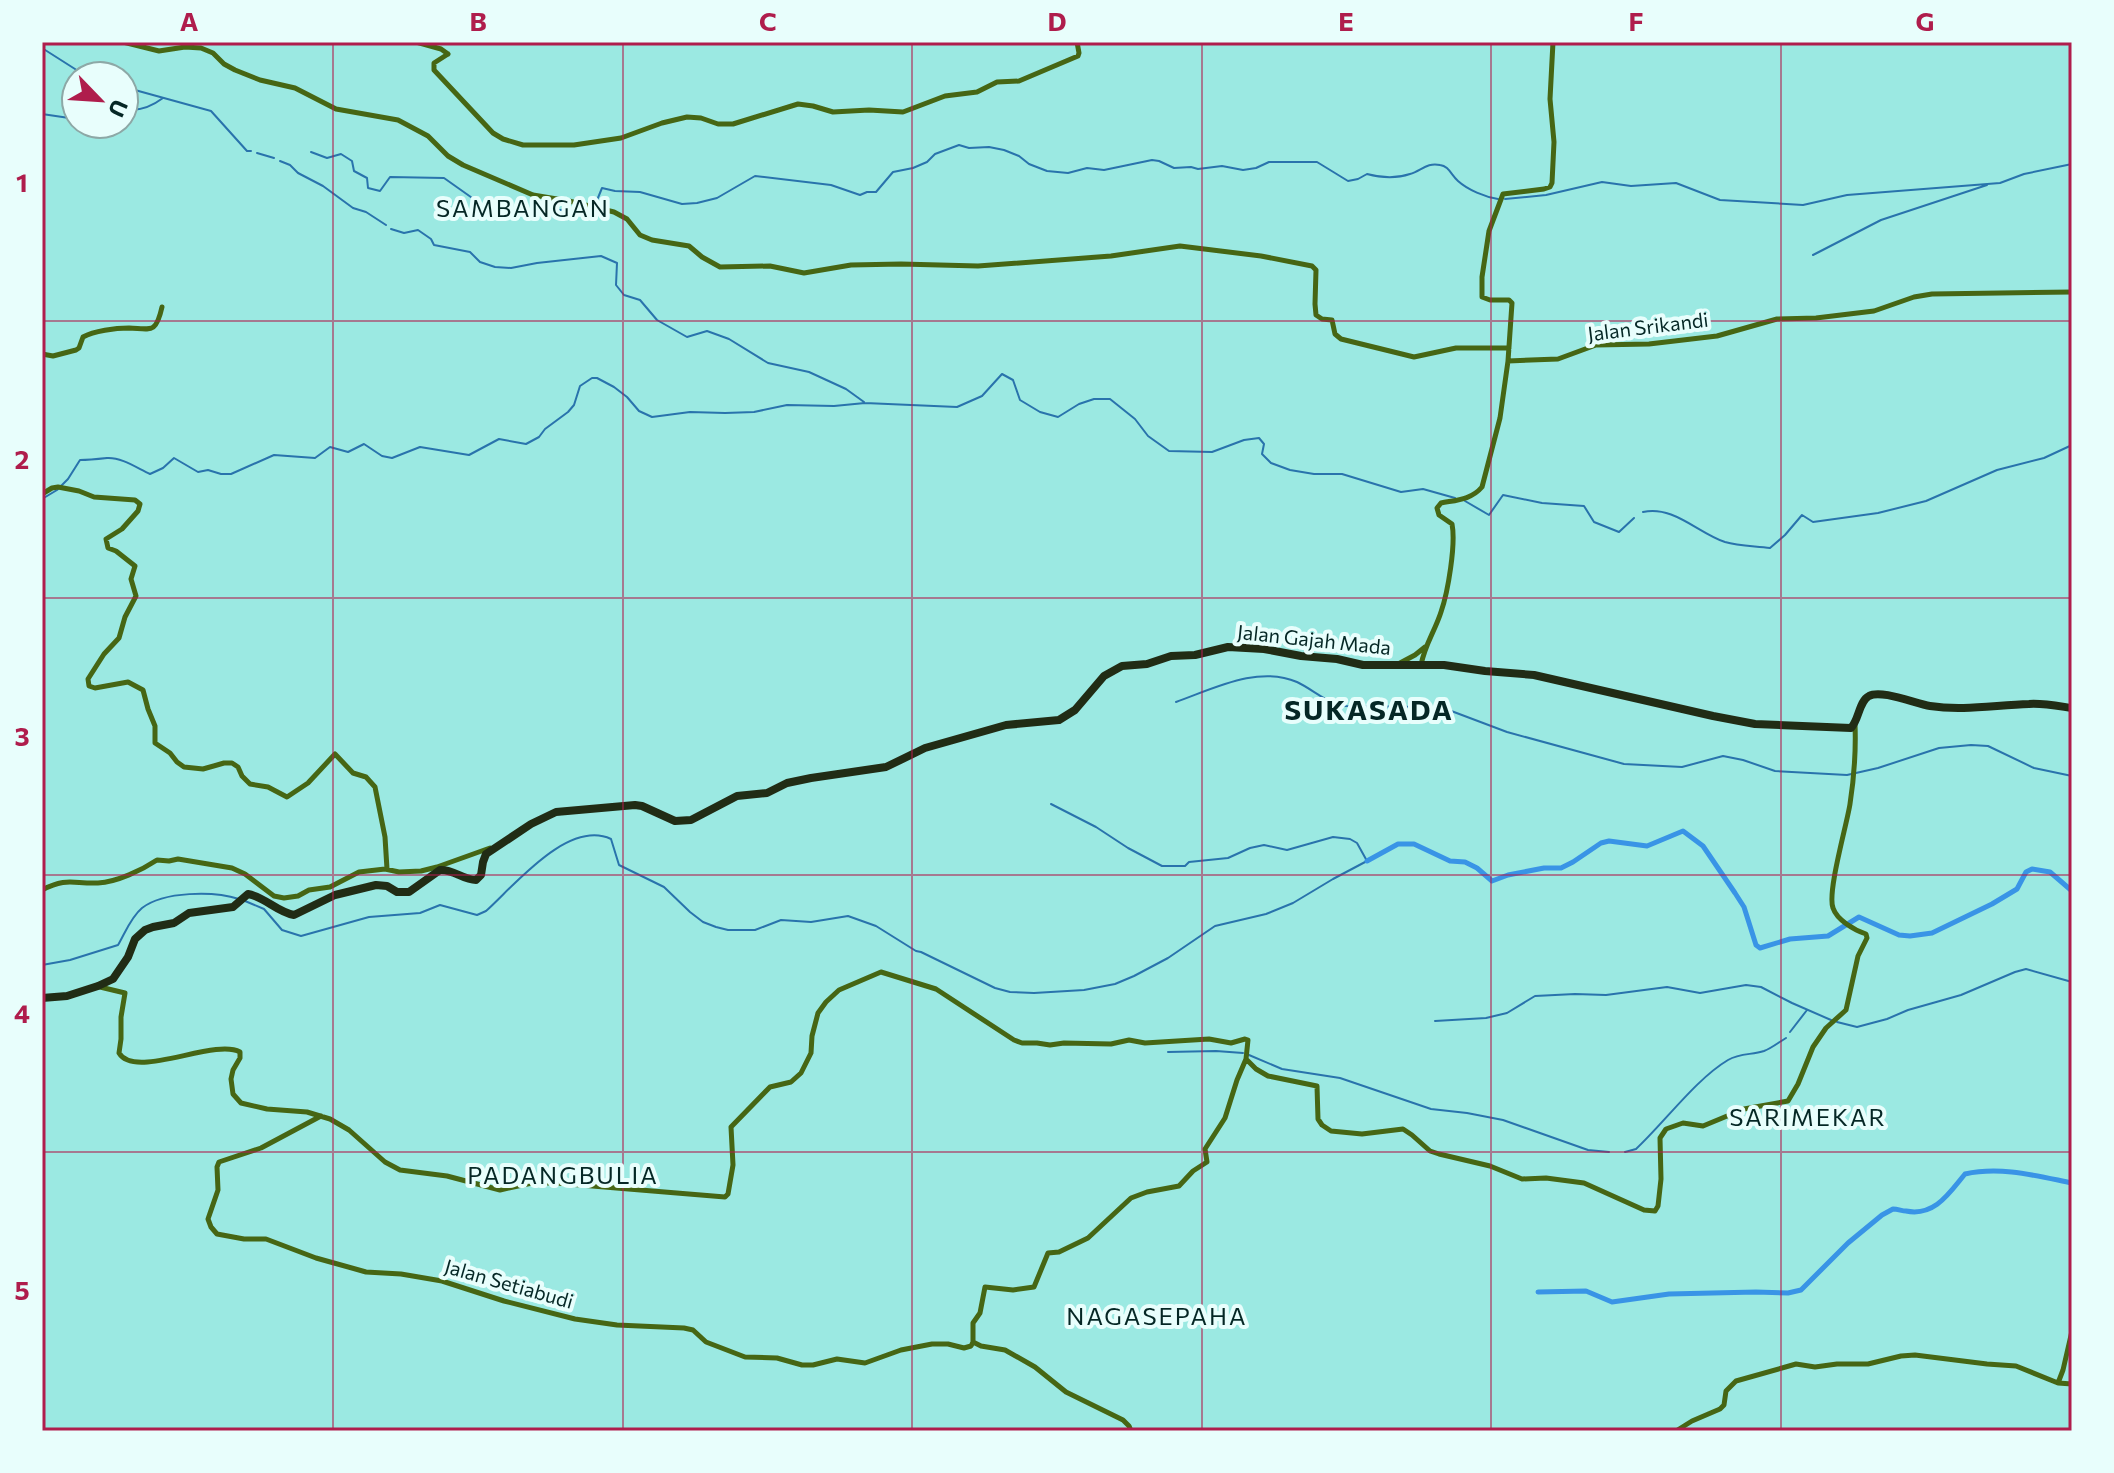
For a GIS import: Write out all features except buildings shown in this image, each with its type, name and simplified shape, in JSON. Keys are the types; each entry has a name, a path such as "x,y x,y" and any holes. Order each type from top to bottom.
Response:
{"highway":[{"name":"Jalan Gajah Mada","path":"98,986 118,975 135,939 149,928 176,923 189,913 230,908 252,894 294,915 335,895 370,886 381,885 397,892 409,892 440,870 453,871 476,880 481,875 486,854 556,812 639,805 680,822 703,815 737,796 767,793 787,783 811,778 886,767 916,751 1010,724 1059,720 1075,710 1100,680 1123,666 1147,664 1171,656 1192,656 1219,648 1264,649 1363,665 1408,662 1549,677 1755,724 1853,728"},
{"path":"1853,728 1863,702 1872,695 1951,708 2031,703 2072,708"},
{"path":"42,998 63,997 98,986"}],"street":[{"path":"123,42 159,51 190,47 209,50 235,70 295,88 336,109 398,120 428,136 457,162 522,191 608,210 623,217 646,238 689,246 715,265 729,268 770,266 798,273 851,265 978,266 1111,256 1180,246 1270,257 1315,268 1316,315 1332,320 1335,334 1341,339 1414,357 1456,348 1509,348"},
{"path":"416,42 447,52 446,56 434,63 434,70 498,137 518,144 574,145 621,138 663,122 687,117 733,124 798,104 840,113 869,110 903,112 945,96 973,93 997,82 1019,81 1078,56 1077,42"},
{"path":"1421,665 1425,646 1442,609 1453,544 1452,524 1439,515 1437,508 1442,502 1458,501 1477,493 1483,485 1500,418 1513,311 1512,302 1485,299 1481,292 1489,231 1506,192 1529,192 1548,188 1552,183 1554,142 1550,94 1553,42"},
{"name":"Jalan Srikandi","path":"1508,361 1558,359 1596,345 1649,344 1717,336 1777,319 1874,311 1932,294 2072,292"},
{"path":"42,354 53,356 76,350 83,337 90,334 128,328 150,329 162,307"},
{"path":"42,494 52,488 60,488 94,497 135,500 140,504 138,511 122,529 106,539 108,548 135,566 131,581 136,596 119,638 88,679 89,686 97,688 128,682 143,690 155,726 155,743 179,764 190,769 210,769 232,763 250,784 268,787 285,797 308,783 335,754 353,773 366,777 375,787 385,837 387,869"},
{"path":"1408,662 1425,646"},
{"path":"1247,1055 1256,1069 1268,1076 1317,1086 1318,1119 1331,1131 1362,1134 1403,1129 1436,1154 1490,1166 1522,1179 1548,1178 1584,1183 1644,1210 1655,1211 1658,1206 1660,1138 1663,1132 1679,1124 1703,1126 1744,1109 1788,1101 1813,1047 1847,1008 1858,956 1867,938 1865,933 1847,924 1833,908 1832,896 1849,812 1853,728"},
{"path":"42,890 62,882 102,883 143,870 158,860 178,859 232,868 274,896 284,898 333,886 359,872 387,869 408,872 437,867 516,835"},
{"path":"98,986 125,993 119,1053 123,1059 131,1062 150,1061 237,1050 241,1056 232,1072 232,1085 234,1096 241,1103 257,1108 322,1116 344,1127 385,1162 406,1172 447,1176 500,1190 532,1183 556,1183 724,1198 728,1195 733,1165 731,1127 770,1087 791,1082 801,1073 811,1053 818,1013 826,1002 839,990 881,972 939,990 1022,1043 1111,1044 1129,1040 1147,1043 1212,1039 1231,1043 1246,1039 1249,1043 1247,1055 1225,1118 1206,1146 1205,1164 1193,1171 1179,1186 1131,1198 1088,1238 1059,1252 1048,1253 1034,1287 1013,1290 985,1287 980,1313 973,1323 973,1342 1002,1349 1029,1362 1066,1392 1123,1420 1131,1431"},
{"name":"Jalan Setiabudi","path":"322,1116 261,1148 219,1162 218,1190 208,1219 213,1231 236,1237 266,1239 366,1272 392,1272 442,1281 575,1319 693,1330 707,1342 745,1357 777,1358 802,1365 837,1359 865,1363 918,1346 940,1344 964,1348 973,1342"},
{"path":"2058,1383 2072,1331"},
{"path":"1676,1431 1720,1409 1728,1388 1736,1381 1796,1364 1815,1367 1868,1364 1915,1355 2016,1366 2058,1383 2072,1384"}],"waterway":[{"path":"42,48 61,60"},
{"path":"140,91 211,111 247,151 251,151"},
{"path":"140,109 163,98"},
{"path":"42,114 60,117"},
{"path":"311,152 327,158 341,154 352,161 354,171 367,178 368,188 380,191 390,177 444,178 492,212 520,215 576,208 593,210 602,188 640,192 682,204 697,203 717,198 755,176 831,185 860,195 876,192 893,172 913,168 927,162 935,154 959,145 1004,150 1047,171 1068,173 1087,168 1104,170 1152,160 1174,168 1222,166 1243,170 1269,162 1317,162 1348,181 1367,174 1399,177 1435,164 1446,167 1458,181 1472,190 1498,199"},
{"path":"257,153 274,158"},
{"path":"280,161 353,208 386,225"},
{"path":"1505,199 1546,195 1602,182 1631,186 1676,183 1720,200 1803,205 1847,195 2000,183 2024,174 2072,164"},
{"path":"1813,255 1881,220 1987,185"},
{"path":"391,229 404,233 418,230 434,245 470,252 480,262 495,267 511,268 601,256 617,263 616,285 624,295 640,300 657,320 687,337 707,331 729,339 768,363 809,372 846,389 864,402"},
{"path":"42,499 68,479 80,460 118,459 150,474 174,458 198,472 208,470 231,474 274,455 315,458 330,447 348,452 364,444 382,456 392,458 420,447 469,455 499,439 526,444 568,412 574,405 580,386 592,378 614,387 639,411 652,417 690,412 754,412 787,405 865,403 957,407 982,396 1002,374 1013,380 1020,400 1040,412 1058,417 1079,404 1094,399 1110,399 1135,419 1148,436 1169,451 1212,452 1259,438 1264,444 1262,454 1271,463 1290,470 1342,474 1401,492 1423,489 1455,498"},
{"path":"1643,512 1665,512 1725,542 1770,548 1802,515 1813,522 1878,513 1926,501 1997,470 2044,458 2072,445"},
{"path":"1465,501 1489,515 1503,495 1542,503 1584,506 1594,522 1619,532 1634,518"},
{"path":"1176,702 1251,677 1282,677 1341,706 1446,709 1507,732 1624,764 1682,767 1723,756 1775,771 1847,775 1939,748 1971,745 1988,746 2034,768 2072,776"},
{"path":"245,901 264,909 282,930 301,936 369,917 420,913 440,905 477,915 486,911 560,846 594,835 611,839 619,865 664,887 690,912 716,927 755,930 781,920 811,922 848,916 876,926 916,951 995,988 1034,993 1084,990 1115,984 1168,958 1215,926 1266,914 1293,903 1367,861 1357,843 1333,837 1287,850 1264,845 1228,858 1189,862 1185,866 1162,866 1051,804"},
{"path":"1367,861 1398,844 1414,844 1450,861 1465,862 1492,881 1544,868 1561,868 1601,843 1609,841 1647,846 1683,831 1703,846 1735,893 1744,907 1756,945 1760,948 1790,939 1828,936 1859,917 1899,935 1932,933 2017,889 2026,872 2032,869 2050,872 2072,891"},
{"path":"42,965 118,945 131,920 151,902 203,894 239,899"},
{"path":"1837,1022 1857,1027 1887,1019 1961,995 2026,969 2072,982"},
{"path":"1435,1021 1486,1018 1507,1013 1535,996 1606,995 1667,987 1700,993 1746,985 1761,987 1831,1020"},
{"path":"1790,1032 1807,1010"},
{"path":"1625,1152 1636,1149 1716,1068 1732,1058 1767,1050 1786,1038"},
{"path":"1168,1052 1243,1053"},
{"path":"1249,1055 1282,1069 1340,1078 1431,1109 1503,1120 1588,1150 1609,1152"},
{"path":"1538,1292 1586,1291 1612,1302 1669,1294 1788,1293 1801,1290 1848,1243 1882,1215 1893,1209 1916,1212 1933,1207 1965,1174 2005,1171 2072,1183"}],"district":[{"name":"SAMBANGAN","path":"523,209"},
{"name":"SUKASADA","path":"1369,710"},
{"name":"SARIMEKAR","path":"1808,1118"},
{"name":"PADANGBULIA","path":"563,1176"},
{"name":"NAGASEPAHA","path":"1157,1317"}]}
